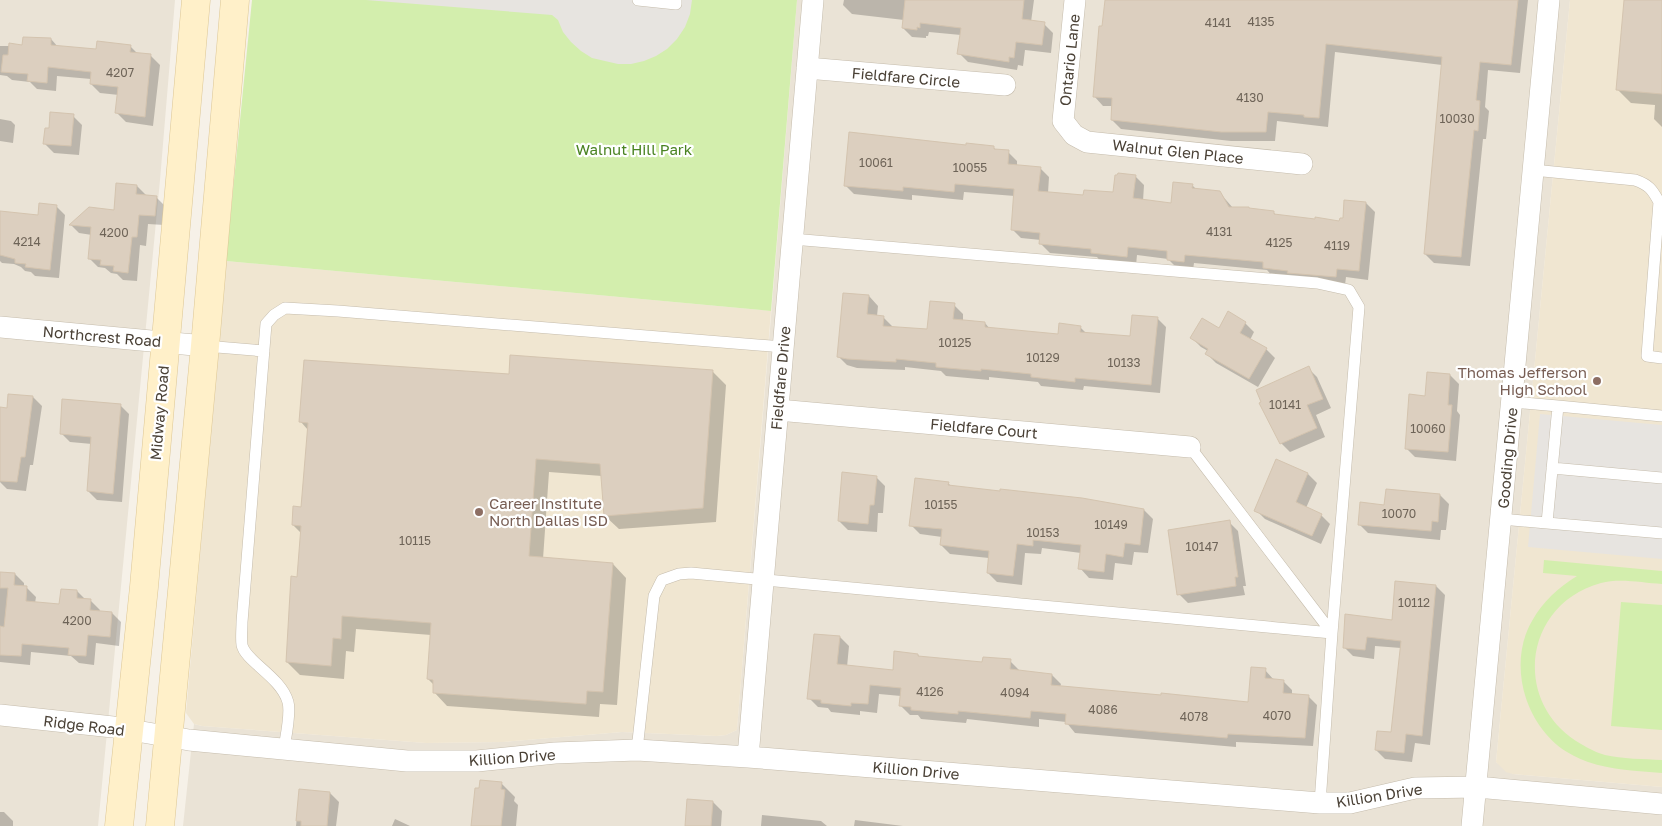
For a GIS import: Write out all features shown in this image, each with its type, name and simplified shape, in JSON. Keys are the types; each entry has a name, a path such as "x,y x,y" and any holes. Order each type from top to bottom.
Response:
{"main road":[{"name":"Midway Road","path":"119,826 130,730 196,0"},
{"path":"160,826 235,0"},
{"path":"156,440 196,443"}],"street":[{"name":"Fieldfare Drive","path":"748,756 813,0"},
{"name":"Ontario Lane","path":"1063,121 1075,0"},
{"name":"Gooding Drive","path":"1472,826 1549,0"},
{"name":"Fieldfare Circle","path":"807,68 1005,85"},
{"name":"Walnut Glen Place","path":"1063,121 1074,135 1087,142 1302,164"},
{"name":"Northcrest Road","path":"0,326 205,346"},
{"name":"Fieldfare Court","path":"778,410 1190,447"},
{"name":"Ridge Road","path":"0,715 169,736"},
{"name":"Killion Drive","path":"169,736 407,761 477,761 555,753 638,750 748,756 1320,803 1350,803 1414,788 1477,787 1662,804"}],"lane":[{"path":"638,0 676,4 676,0"},
{"path":"1533,170 1635,180 1646,184 1654,193 1659,202 1647,356 1662,358"},
{"path":"792,239 1317,283 1349,290 1359,307 1320,803"},
{"path":"284,748 289,704 283,690 274,678 252,660 242,647 242,622 266,324 274,315 286,308 783,346"},
{"path":"205,346 264,351"},
{"path":"1512,402 1662,416"},
{"path":"1547,523 1558,406"},
{"path":"1190,447 1332,633"},
{"path":"1552,468 1662,478"},
{"path":"1501,519 1662,533"},
{"path":"638,750 654,596 662,580 679,574 691,573 1332,633"}],"shaded area":[{"path":"0,0 175,0 160,180 98,826 0,826"},
{"path":"366,0 692,0 690,14 685,27 667,49 644,61 618,64 592,58 581,51 571,42 563,32 558,20 552,15"},
{"path":"797,0 1570,0 1496,762 1513,774 1662,787 1662,826 183,826 194,724 426,743 503,742 622,732 717,736 726,735 737,730"},
{"name":"Thomas Jefferson High School","path":"1570,0 1662,0 1662,787 1513,774 1506,772 1496,762"},
{"name":"Career Institute North Dallas ISD","path":"226,261 771,311 737,730 726,735 717,736 622,732 503,742 426,743 194,724 186,713"},
{"path":"1540,414 1662,425 1662,559 1528,547"}],"green space":[{"name":"Walnut Hill Park","path":"252,0 797,0 771,311 226,261"},
{"path":"1544,560 1662,571 1662,584 1624,581 1608,582 1575,594 1555,611 1542,633 1535,656 1536,681 1544,705 1559,726 1581,744 1602,754 1626,758 1662,760 1662,773 1601,766 1578,758 1552,741 1540,727 1524,693 1521,656 1525,638 1532,621 1546,601 1557,590 1577,576 1543,573"},
{"path":"1621,602 1662,605 1662,730 1611,726"}],"building":[{"path":"905,0 1024,0 1022,19 1045,22 1042,45 1016,42 1014,58 1009,57 1009,62 957,54 961,28 920,23 920,28 917,27 917,30 902,28"},
{"path":"1105,0 1518,0 1511,65 1480,62 1476,100 1480,101 1478,131 1474,130 1461,257 1424,254 1442,57 1326,44 1319,118 1268,112 1266,132 1221,132 1111,120 1112,98 1093,97 1099,26 1102,26"},
{"path":"1624,0 1662,0 1662,94 1616,90"},
{"path":"23,37 51,38 51,45 96,49 97,41 131,45 130,52 151,54 145,117 115,113 118,87 90,84 91,72 48,67 47,83 27,81 28,74 1,72 3,55 8,55 9,43 22,45"},
{"path":"50,112 74,114 71,146 43,144 45,128 49,128"},
{"path":"849,132 966,145 966,143 994,146 994,149 1009,150 1008,164 1041,167 1038,191 1083,195 1084,190 1113,192 1115,175 1118,173 1136,175 1133,198 1171,203 1173,182 1193,184 1192,188 1220,191 1229,207 1249,207 1274,211 1274,214 1315,219 1315,217 1339,221 1340,218 1343,218 1344,200 1366,202 1359,271 1337,269 1336,277 1287,273 1288,271 1263,268 1263,262 1185,255 1184,262 1167,260 1167,251 1128,247 1127,257 1091,253 1091,249 1039,244 1040,233 1011,230 1014,189 955,184 954,192 903,187 903,191 844,186"},
{"path":"116,183 137,185 136,194 157,196 155,216 139,215 137,237 132,237 128,273 113,271 114,266 100,265 101,260 88,259 91,227 69,225 89,207 114,210"},
{"path":"39,203 57,205 50,270 25,267 26,264 15,263 15,259 0,255 0,211 38,215"},
{"path":"843,293 869,295 867,314 884,316 883,326 927,329 930,301 955,303 953,319 985,322 985,327 1058,334 1059,323 1081,326 1080,332 1130,336 1132,315 1158,317 1151,385 1075,378 1075,382 1031,377 1031,374 936,367 936,363 896,359 896,362 837,357"},
{"path":"1228,311 1246,322 1240,333 1267,348 1249,379 1205,354 1208,349 1190,338 1202,318 1219,328"},
{"path":"510,355 713,370 703,508 604,516 600,464 536,459 529,556 613,563 603,692 587,691 586,704 433,693 433,680 427,679 431,623 342,616 341,639 333,638 331,666 286,662 291,576 297,577 301,526 292,525 293,506 301,507 308,423 299,422 304,360 509,374"},
{"path":"1309,366 1323,399 1307,405 1317,428 1280,444 1259,403 1261,402 1256,390"},
{"path":"1427,372 1450,374 1448,405 1452,405 1448,452 1405,449 1409,394 1425,396"},
{"path":"8,394 33,396 25,457 21,457 17,482 0,481 0,407 7,408"},
{"path":"62,399 121,404 113,494 87,491 91,437 60,434"},
{"path":"1276,459 1308,473 1296,502 1322,514 1312,536 1254,511"},
{"path":"842,472 877,476 874,505 870,505 868,524 838,521"},
{"path":"915,478 949,482 948,485 1082,498 1144,509 1140,545 1125,543 1123,557 1106,554 1104,572 1078,569 1081,545 1033,540 1033,546 1017,544 1013,576 987,573 989,551 940,545 942,529 909,526"},
{"path":"1386,489 1440,494 1438,522 1432,521 1431,531 1358,525 1360,502 1384,505"},
{"path":"1230,520 1238,577 1235,577 1236,586 1177,595 1168,530"},
{"path":"0,572 15,573 14,585 27,586 26,601 59,604 61,589 77,590 77,598 91,599 90,610 112,612 110,637 88,635 86,656 68,655 69,648 22,644 21,656 0,655 0,626 4,627 8,588 0,588"},
{"path":"1395,581 1436,585 1422,736 1406,734 1404,753 1375,750 1377,731 1391,732 1401,641 1367,637 1365,650 1343,648 1345,614 1392,620"},
{"path":"814,634 840,636 837,664 893,670 894,651 918,654 918,656 982,662 983,657 1011,659 1010,669 1052,674 1051,685 1248,702 1251,667 1266,668 1265,678 1284,680 1283,693 1309,695 1305,738 1228,734 1227,738 1065,724 1066,714 1031,711 1030,718 958,711 958,714 911,710 911,707 899,706 901,688 870,685 868,704 851,703 851,706 821,703 821,700 807,699"},
{"path":"480,780 502,782 501,789 505,790 501,826 471,826 475,788 479,788"},
{"path":"299,789 330,792 327,826 301,826 301,821 296,821"},
{"path":"687,799 713,801 711,826 685,826"}],"place":[{"name":"Thomas Jefferson High School","path":"1597,381"},
{"name":"Career Institute North Dallas ISD","path":"479,512"}]}
